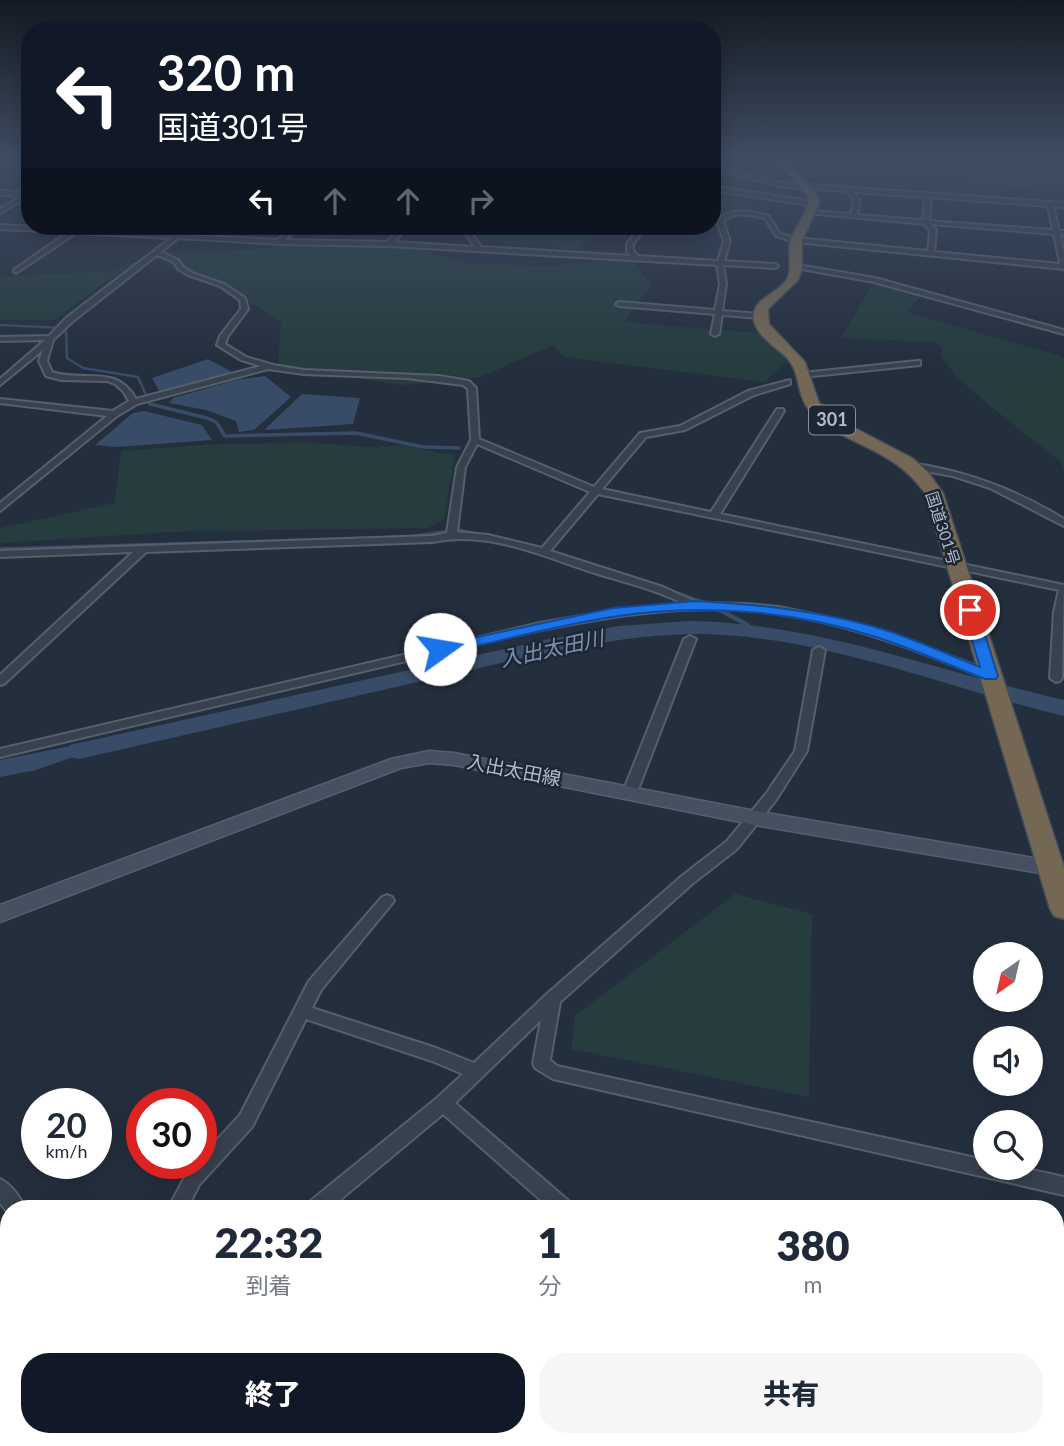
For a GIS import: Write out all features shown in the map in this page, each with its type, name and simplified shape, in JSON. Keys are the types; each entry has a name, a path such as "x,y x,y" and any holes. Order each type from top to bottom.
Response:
{"highway":[{"path":"760,316 764,305 788,286 798,267 796,240 803,226"},
{"name":"国道301号","path":"760,316 764,326 797,361 803,375 805,394 823,414 844,428 890,449 916,467 934,493 1002,716 1056,869 1064,909"}],"main road":[{"name":"入出太田線","path":"0,914 286,803 408,761 429,757 454,759 755,818 1056,869"}],"street":[{"path":"715,334 723,284 720,263 726,241 722,226"},
{"path":"773,226 778,234 796,240 1064,266 1060,233 981,226"},
{"path":"930,226 933,230 931,253"},
{"path":"0,227 21,228"},
{"path":"16,271 69,235"},
{"path":"156,235 280,242 389,244 775,266"},
{"path":"280,242 288,235"},
{"path":"389,244 397,235"},
{"path":"469,235 479,249"},
{"path":"636,235 629,244 630,252 638,258"},
{"path":"0,383 31,358 50,338 176,236"},
{"path":"156,252 176,261 180,268 190,274 222,285 243,299 244,309 224,336 221,345 246,362 268,367 464,382 472,388 475,440 461,467 452,535"},
{"path":"798,267 866,278 1063,331"},
{"path":"619,304 760,316"},
{"path":"0,339 50,338"},
{"path":"50,338 43,361 49,374 58,378 117,380 128,389 134,402"},
{"path":"803,375 916,363"},
{"path":"0,508 114,414 134,402 268,367"},
{"path":"543,553 643,435 682,428 751,393 787,382"},
{"path":"0,401 114,414"},
{"path":"715,514 780,411"},
{"path":"475,440 596,491 1064,589 1059,612 1056,678"},
{"path":"916,467 934,469 999,489 1064,523"},
{"path":"0,554 432,539 452,535 502,542 543,553 672,594 695,605"},
{"path":"0,681 144,548"},
{"path":"0,753 574,619 613,612 695,605 750,608 838,622 880,633 991,676"},
{"path":"630,792 690,639"},
{"path":"326,1200 443,1103 553,999 687,880 732,845 755,818 801,751 819,650"},
{"path":"182,1200 193,1179 246,1121 315,986 387,901"},
{"path":"553,999 541,1063 554,1072 1064,1186"},
{"path":"302,1011 436,1055 477,1072"},
{"path":"443,1103 554,1200"}],"green space":[{"path":"478,235 595,235 574,252 550,245 484,242"},
{"path":"328,242 412,247 467,264 553,266 632,259 651,285 624,322 757,333 790,358 765,382 563,357 554,345 480,377 404,385 278,367 281,322 232,290 168,266 159,256 107,281 54,320 0,320 0,277 111,271 162,252 222,252"},
{"path":"875,280 925,291 906,312 1064,357 1064,469 1061,462 957,377 941,357 942,348 934,342 841,338"},
{"path":"304,442 369,447 404,445 455,454 444,519 428,528 188,531 0,543 0,528 115,503 121,451"},
{"path":"735,894 812,914 809,1097 571,1049 575,1016"}],"water":[{"path":"208,359 232,372 160,393 152,378"},
{"path":"265,376 291,397 254,430 239,432 236,421 206,410 169,403 173,398 236,380"},
{"path":"302,394 360,398 353,424 264,430"},
{"path":"144,411 202,425 212,440 116,447 95,445 133,413"},
{"path":"86,743 110,744 36,770 0,777 0,760"}],"waterway":[{"path":"0,325 62,328 66,332 67,358 83,368 138,377 150,404"},
{"path":"150,404 156,405"},
{"path":"150,404 207,418 216,422 225,436 356,433 423,447 459,448"},
{"path":"0,549 408,537 458,530 477,534"},
{"path":"676,593 707,604"},
{"path":"716,608 746,624 753,631"},
{"name":"入出太田川","path":"79,751 584,639 689,627 768,633 811,641 1064,708"}],"route":[{"path":"440,649 613,612 695,605 750,608 838,622 880,633 991,676 970,610"}]}
